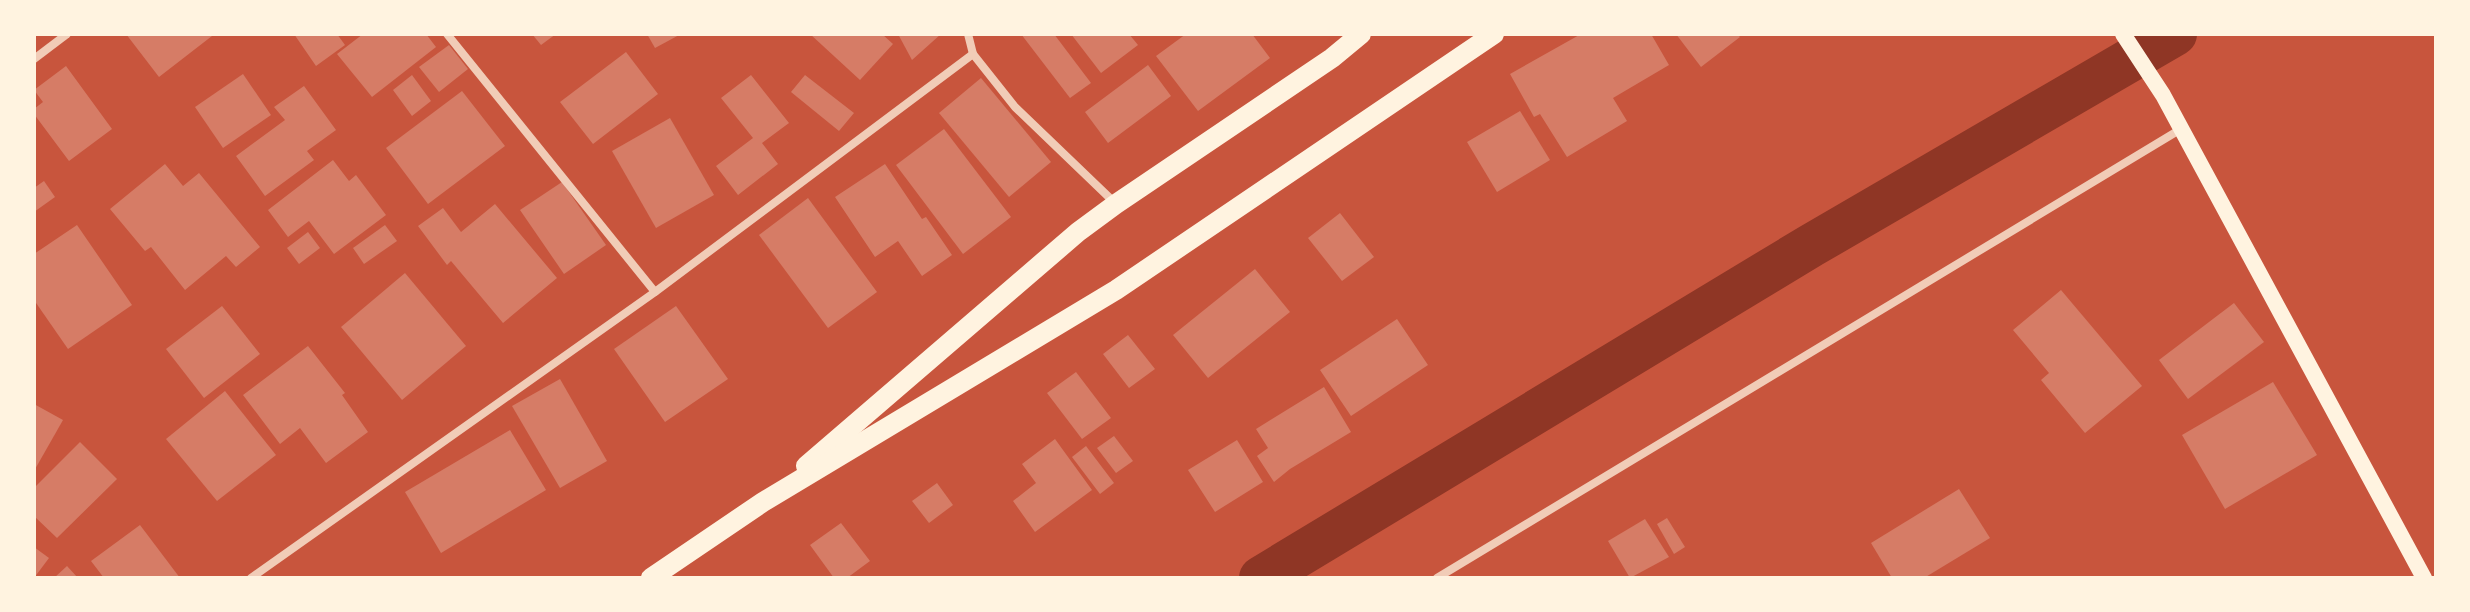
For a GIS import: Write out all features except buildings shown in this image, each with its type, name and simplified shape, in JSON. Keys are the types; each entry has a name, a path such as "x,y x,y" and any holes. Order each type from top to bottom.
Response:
{"main road":[{"path":"763,502 1078,232 1332,58 1361,34"},
{"path":"651,578 763,502 1116,290 1494,34"},
{"path":"2123,34 2163,95 2424,578"}],"street":[{"path":"34,59 67,34"},
{"path":"447,34 655,292"},
{"path":"968,34 973,54 1015,107 1116,204"},
{"path":"251,578 655,292 973,54"},
{"path":"1437,578 2181,129"}],"waterway":[{"path":"1261,578 1812,245 2175,34"}]}
